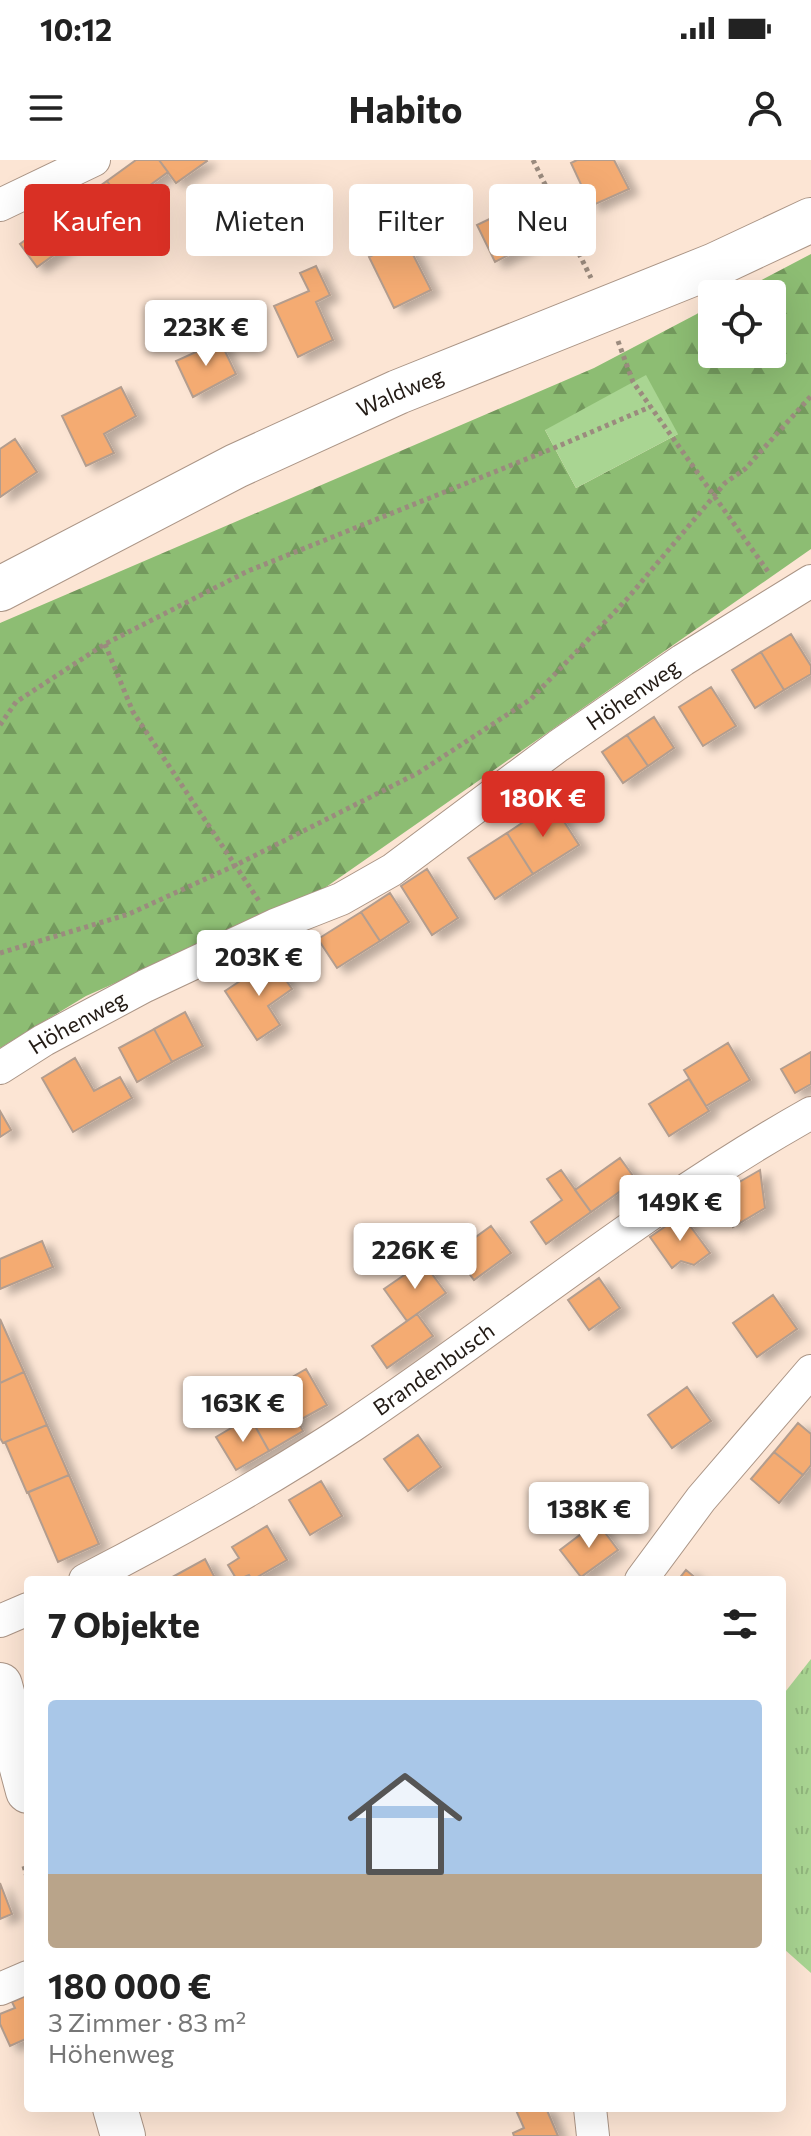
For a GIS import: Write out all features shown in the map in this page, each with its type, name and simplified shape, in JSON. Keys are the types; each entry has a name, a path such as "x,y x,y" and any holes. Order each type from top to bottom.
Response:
{"street":[{"path":"0,205 94,160"},
{"name":"Waldweg","path":"0,589 236,466 398,392 715,265 811,220"},
{"name":"Höhenweg","path":"0,1068 44,1040 145,986 275,925 341,899 392,870 558,746 683,660 798,589"},
{"name":"Brandenbusch","path":"92,1576 245,1493 352,1426 679,1192 811,1113"},
{"path":"644,1576 701,1499 811,1371"},
{"path":"0,1621 24,1611"},
{"path":"0,1685 24,1776"},
{"path":"0,1989 24,1979"},
{"path":"116,2112 123,2136"},
{"path":"590,2112 593,2136"}],"path":[{"path":"533,160 597,289"},
{"path":"613,327 633,382 650,407 715,497 798,589"},
{"path":"0,953 129,914 236,865 418,773 531,699 627,599 725,483 745,469 811,396"},
{"path":"0,725 16,702 105,644 248,571 650,407"},
{"path":"105,644 133,712 275,925"}],"green space":[{"path":"811,254 811,549 316,894 86,996 0,1048 0,623 594,368 698,313 698,368 786,368 786,280 762,280","holes":["545,430 678,434 576,488"]},
{"path":"646,375 678,434 576,488 545,430"},
{"path":"811,1659 811,1973 786,1951 786,1691"}],"building":[{"path":"136,160 159,160 168,172 152,184 109,184 107,181"},
{"path":"159,160 206,160 207,161 176,183"},
{"path":"577,160 614,160 629,189 596,204 596,184 581,184 571,163"},
{"path":"489,219 489,250 477,225"},
{"path":"29,256 52,256 37,267"},
{"path":"414,256 431,290 394,308 369,257"},
{"path":"492,256 507,256 495,262"},
{"path":"316,266 330,295 316,302 333,340 298,357 274,306 309,291 300,273"},
{"path":"220,341 236,374 193,397 176,361"},
{"path":"121,387 136,416 104,434 114,453 86,466 62,416"},
{"path":"15,439 37,472 0,497 0,449"},
{"path":"791,634 811,666 811,674 784,690 761,652"},
{"path":"761,652 784,690 755,708 732,670"},
{"path":"711,687 736,726 703,746 679,707"},
{"path":"654,717 674,748 648,766 627,735"},
{"path":"627,735 648,766 623,783 602,752"},
{"path":"552,803 579,845 533,874 507,833"},
{"path":"507,833 533,874 495,899 468,858"},
{"path":"427,869 458,918 432,935 401,886"},
{"path":"390,893 409,922 380,941 361,912"},
{"path":"361,912 380,941 337,968 318,939"},
{"path":"272,960 292,989 268,1006 280,1025 257,1040 225,991"},
{"path":"185,1012 203,1046 172,1062 154,1029"},
{"path":"154,1029 172,1062 137,1082 119,1048"},
{"path":"728,1043 750,1080 706,1106 684,1070"},
{"path":"811,1052 811,1084 795,1093 781,1069"},
{"path":"75,1058 94,1091 120,1077 132,1098 73,1132 42,1078"},
{"path":"689,1079 709,1111 669,1136 649,1104"},
{"path":"0,1111 11,1130 0,1137"},
{"path":"620,1158 636,1180 591,1212 575,1190"},
{"path":"561,1170 591,1212 546,1244 531,1222 562,1200 547,1179"},
{"path":"760,1170 765,1208 733,1227 715,1196"},
{"path":"682,1215 710,1253 694,1265 681,1261 672,1268 650,1237"},
{"path":"491,1226 511,1253 474,1280 454,1253"},
{"path":"42,1241 53,1267 0,1289 0,1259"},
{"path":"423,1262 446,1293 407,1321 384,1289"},
{"path":"599,1278 620,1308 589,1330 568,1300"},
{"path":"773,1295 797,1329 757,1357 733,1323"},
{"path":"417,1314 433,1336 387,1368 372,1346"},
{"path":"0,1319 24,1372 0,1383"},
{"path":"306,1369 327,1405 298,1421 303,1431 269,1451 250,1417 283,1398 277,1386"},
{"path":"24,1372 47,1425 3,1443 0,1438 0,1383"},
{"path":"687,1387 711,1421 672,1448 648,1415"},
{"path":"250,1417 269,1451 236,1470 216,1437"},
{"path":"798,1423 811,1434 811,1465 803,1475 774,1452"},
{"path":"47,1425 69,1475 27,1493 5,1442"},
{"path":"418,1435 441,1467 408,1491 384,1459"},
{"path":"774,1452 803,1475 779,1503 751,1479"},
{"path":"69,1475 99,1544 58,1562 28,1492"},
{"path":"321,1481 342,1516 310,1535 289,1500"},
{"path":"597,1522 618,1550 580,1576 560,1550"},
{"path":"267,1526 287,1560 259,1576 235,1576 228,1565 239,1558 232,1547"},
{"path":"205,1559 214,1576 174,1576"},
{"path":"0,1883 12,1914 0,1919"},
{"path":"24,1997 24,2040 10,2046 0,2024 0,2014 15,2008 12,2002"},
{"path":"517,2112 548,2112 558,2136 514,2136 513,2133 524,2128"}]}
